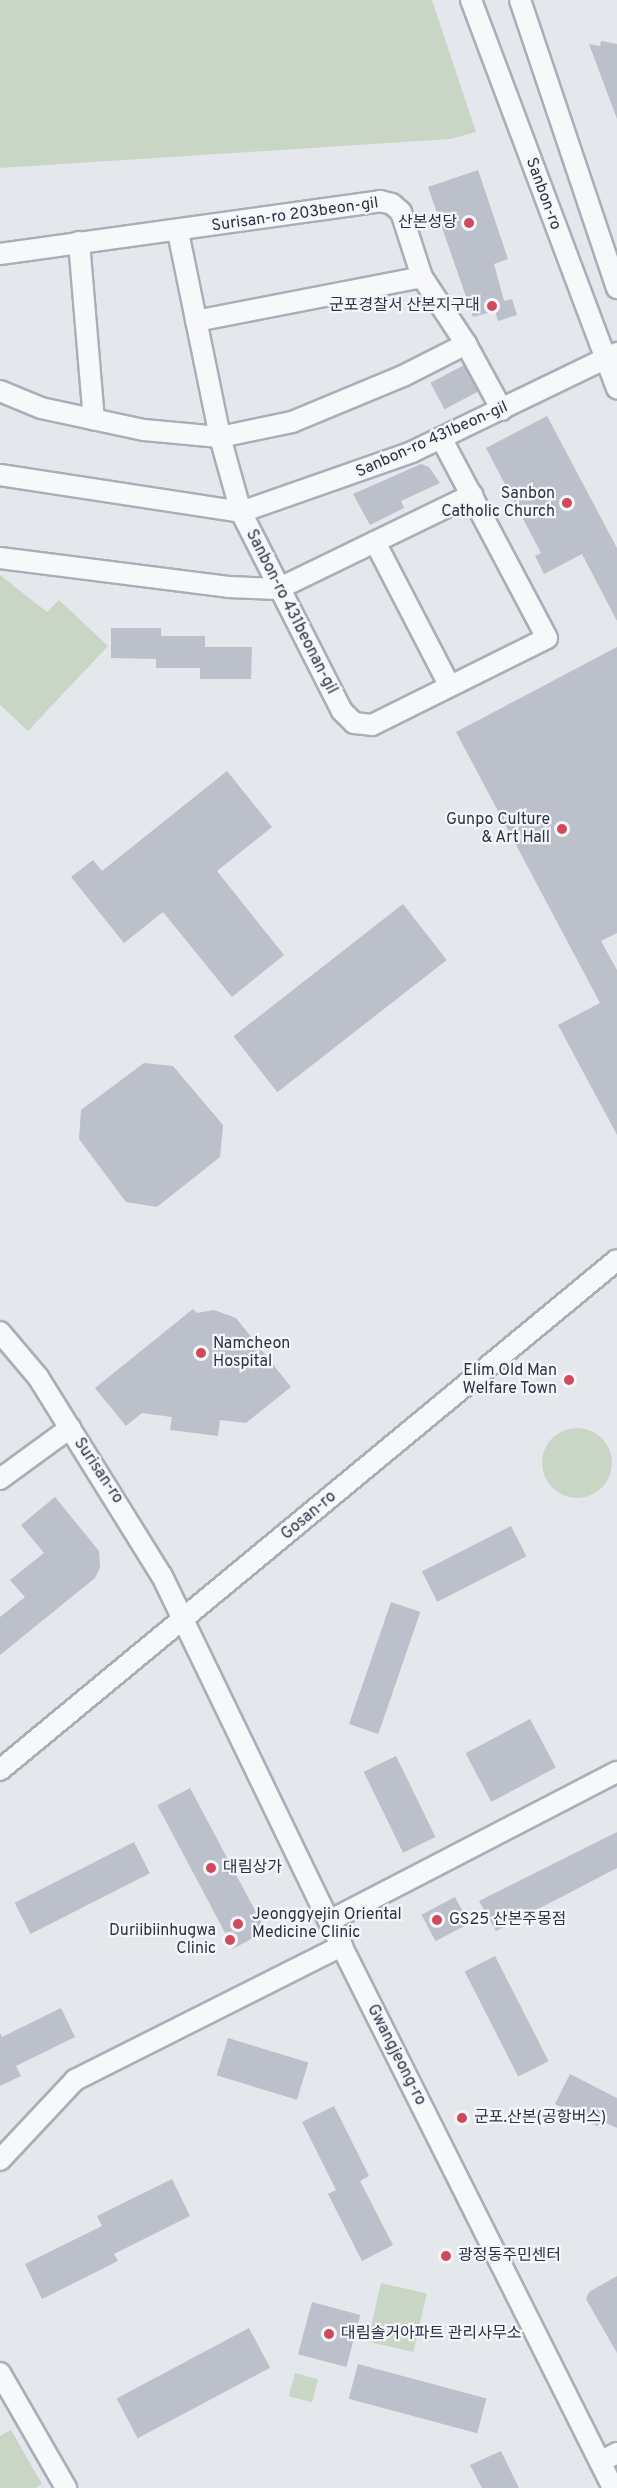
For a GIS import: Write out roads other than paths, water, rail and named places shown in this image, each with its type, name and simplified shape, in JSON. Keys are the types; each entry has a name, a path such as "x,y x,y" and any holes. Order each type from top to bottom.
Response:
{"street":[{"name":"Sanbon-ro","path":"471,0 611,356 617,388"},
{"path":"520,0 617,288"},
{"name":"Surisan-ro 203beon-gil","path":"0,254 79,242 178,232 380,201 392,204 401,212 422,277 466,344 502,410"},
{"path":"178,232 220,437 242,512"},
{"path":"79,242 94,419"},
{"path":"196,321 422,277"},
{"path":"0,391 41,408 144,430 220,437 292,422 403,376 466,344"},
{"name":"Sanbon-ro 431beon-gil","path":"0,475 242,512 335,482 441,438 611,356"},
{"path":"375,543 449,685 547,638 441,438"},
{"path":"0,558 228,587 278,589 472,495"},
{"name":"Sanbon-ro 431beonan-gil","path":"242,512 278,589 342,711 354,723 372,725 449,685"},
{"name":"Gosan-ro","path":"0,1770 617,1260"},
{"name":"Surisan-ro","path":"0,1332 38,1377 124,1510 184,1618"},
{"path":"0,1479 70,1428"},
{"name":"Gwangjeong-ro","path":"184,1618 329,1921 608,2458 613,2488"},
{"path":"329,1921 617,1772"},
{"path":"0,2160 75,2080 342,1946"},
{"path":"0,2373 66,2488"}],"place":[{"name":"산본성당","path":"469,223"},
{"name":"군포경찰서 산본지구대","path":"492,306"},
{"name":"Sanbon Catholic Church","path":"567,503"},
{"name":"Gunpo Culture & Art Hall","path":"562,829"},
{"name":"Namcheon Hospital","path":"201,1353"},
{"name":"Elim Old Man Welfare Town","path":"569,1380"},
{"name":"대림상가","path":"211,1868"},
{"name":"GS25 산본주몽점","path":"437,1920"},
{"name":"Jeonggyejin Oriental Medicine Clinic","path":"238,1924"},
{"name":"Duriibiinhugwa Clinic","path":"230,1940"},
{"name":"군포.산본(공항버스)","path":"462,2118"},
{"name":"광정동주민센터","path":"446,2256"},
{"name":"대림솔거아파트 관리사무소","path":"329,2334"}]}
